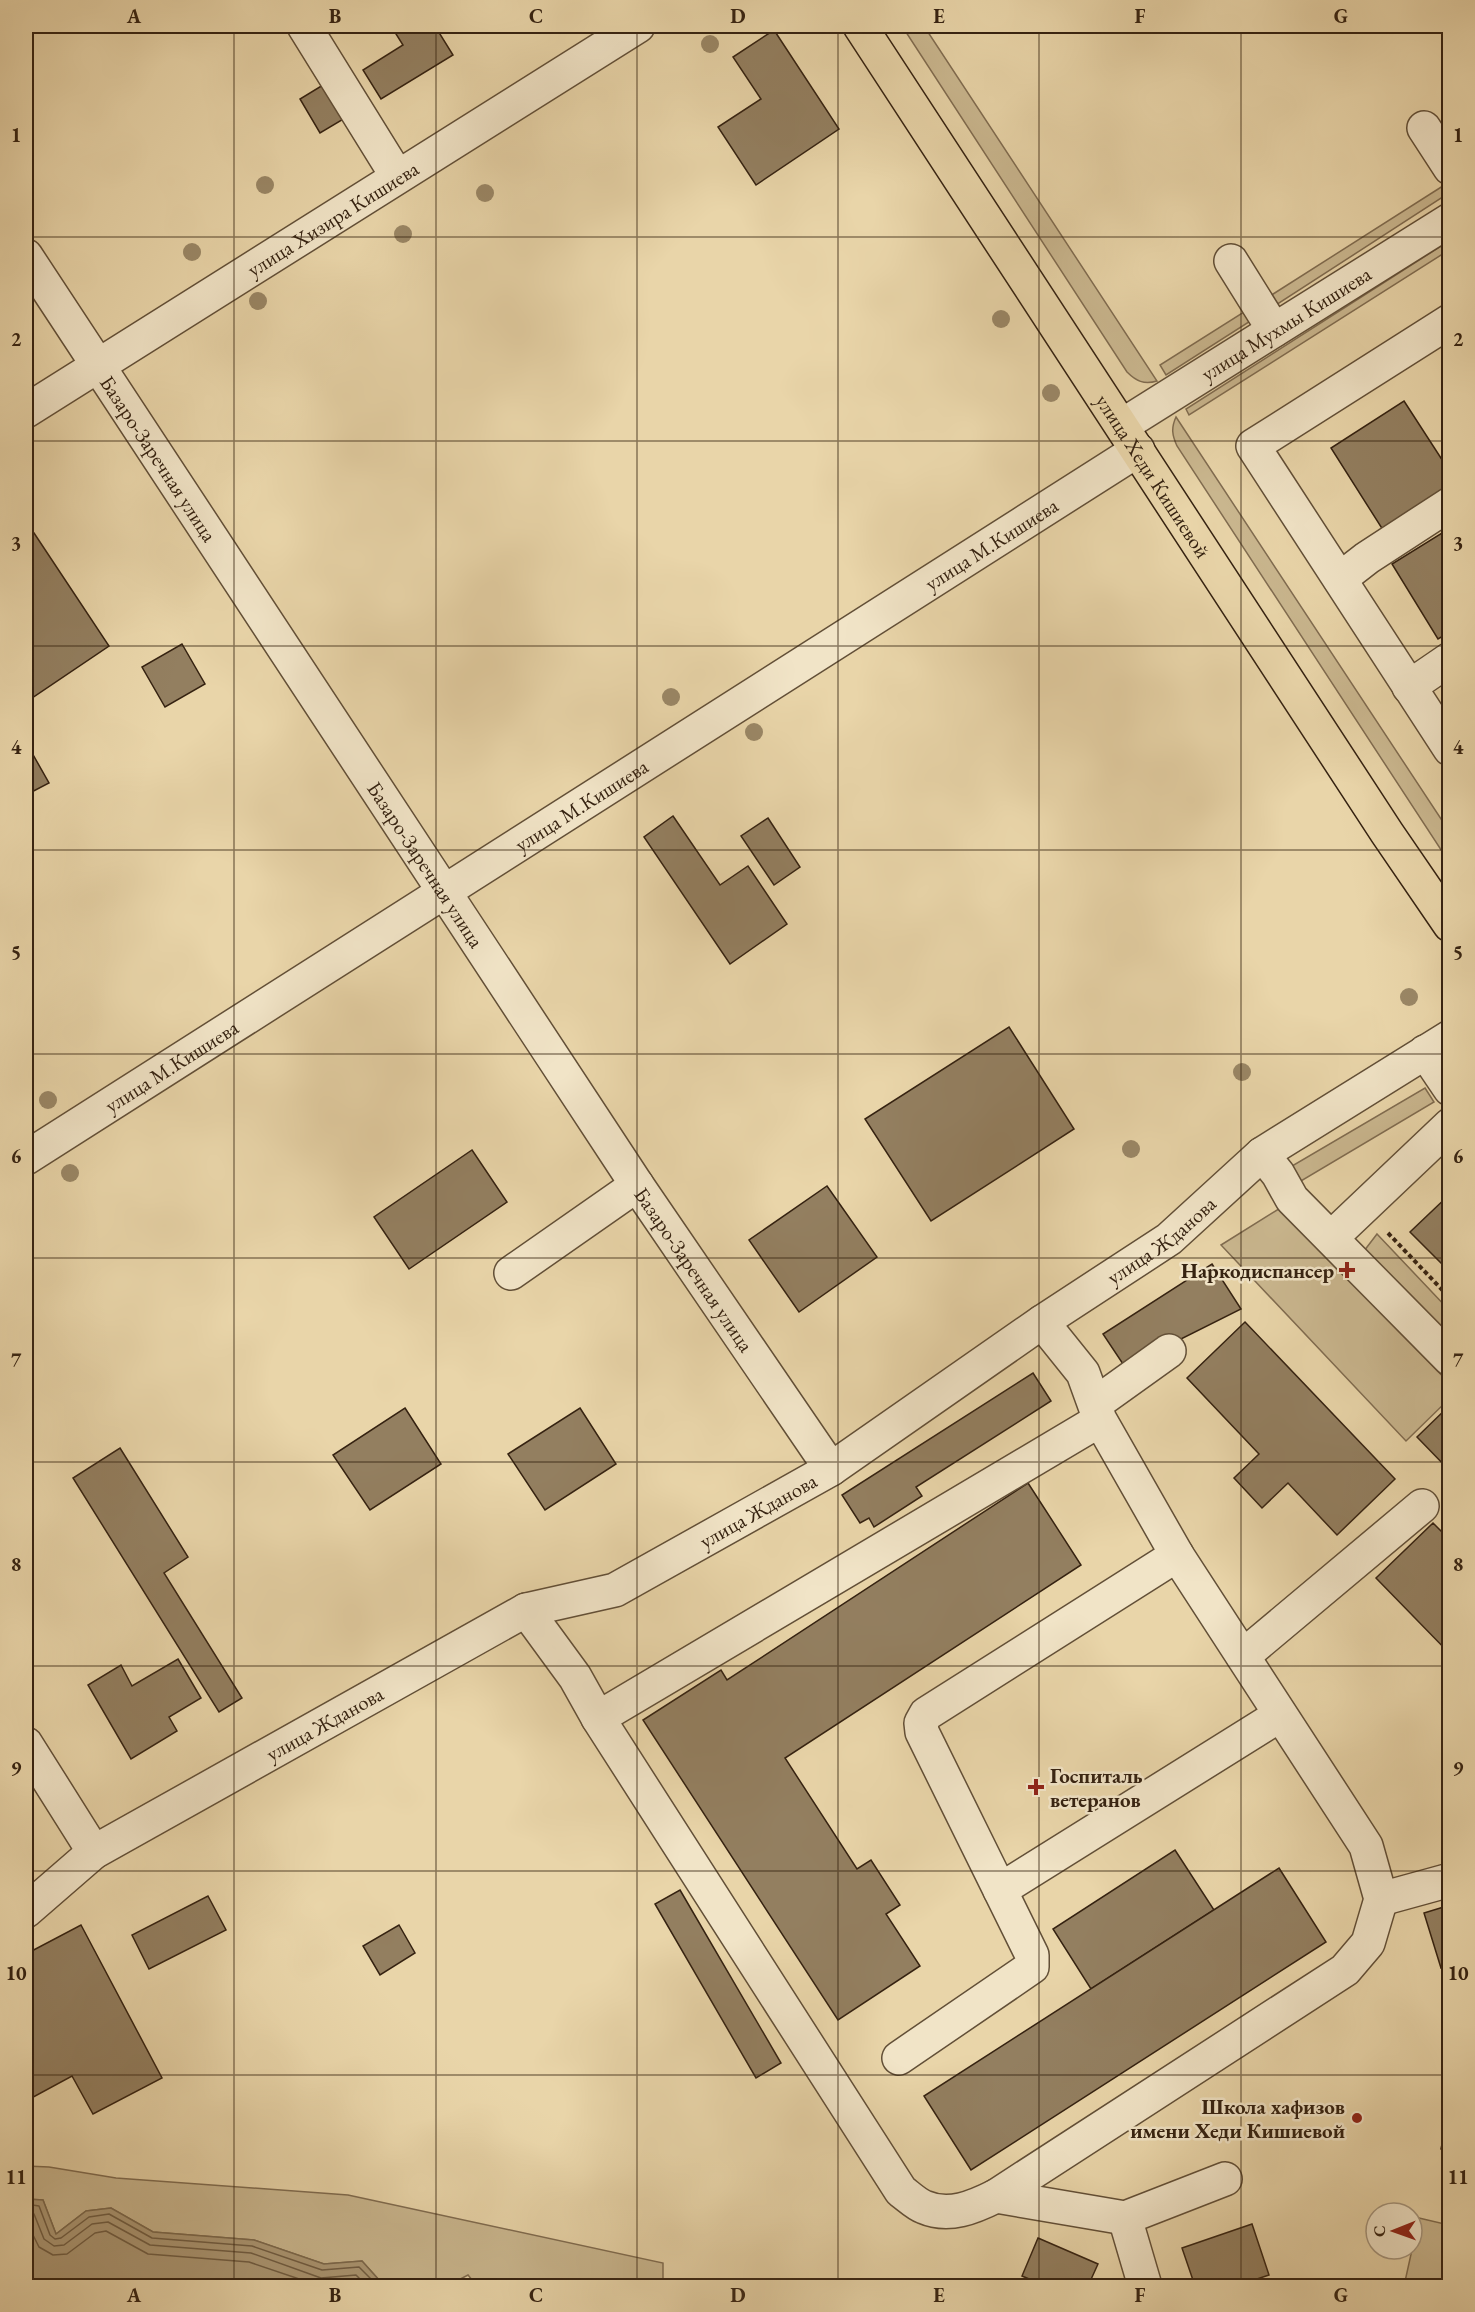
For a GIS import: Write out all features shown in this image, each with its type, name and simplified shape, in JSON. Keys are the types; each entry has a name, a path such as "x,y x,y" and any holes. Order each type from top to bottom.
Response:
{"main road":[{"name":"улица Хеди Кишиевой","path":"860,26 1449,925"}],"street":[{"path":"304,26 397,176"},
{"name":"улица Хизира Кишиева","path":"26,411 397,176 514,112 638,26"},
{"path":"1424,128 1449,168"},
{"name":"улица Мухмы Кишиева","path":"1130,438 1274,330 1449,220"},
{"name":"Базаро-Заречная улица","path":"26,256 637,1185 831,1469"},
{"path":"1231,261 1274,330"},
{"path":"1449,321 1253,446 1449,749"},
{"name":"улица М.Кишиева","path":"26,1158 443,891 1130,438"},
{"path":"1340,579 1367,558 1449,504"},
{"path":"1409,687 1449,659"},
{"path":"1437,1044 1449,1089"},
{"name":"улица Жданова","path":"26,1911 94,1852 526,1610 615,1590 831,1469 1042,1322 1169,1239 1262,1154 1437,1044"},
{"path":"1331,1238 1449,1125"},
{"path":"1262,1154 1278,1174 1292,1199 1449,1359"},
{"path":"511,1273 637,1185"},
{"path":"526,1610 575,1677 598,1718 901,2191 925,2208 949,2212 973,2208 996,2196 1345,1970 1368,1944 1381,1899 1366,1846 1177,1555 1098,1412 1083,1373 1042,1322"},
{"path":"598,1718 1098,1412 1169,1351"},
{"path":"1243,1656 1422,1506"},
{"path":"899,2058 1032,1967 1032,1954 922,1732 921,1723 926,1714 1177,1555"},
{"path":"1000,1890 1280,1715"},
{"path":"26,1744 94,1852"},
{"path":"1381,1899 1449,1880"},
{"path":"996,2196 1125,2218 1225,2179"},
{"path":"1125,2218 1145,2286"}],"path":[{"path":"1364,1208 1449,1298"}],"shaded area":[{"path":"902,26 924,26 1157,381 1148,383 1140,381 1127,372"},
{"path":"1446,184 1449,193 1276,305 1270,296"},
{"path":"1449,241 1449,250 1189,415 1186,409"},
{"path":"1247,310 1252,320 1166,375 1160,365"},
{"path":"1176,417 1449,831 1449,862 1177,446 1173,431"},
{"path":"1425,1088 1434,1102 1301,1181 1292,1166"},
{"path":"1282,1207 1449,1383 1449,1399 1406,1441 1221,1245"},
{"path":"1377,1234 1449,1310 1449,1344 1364,1251"},
{"path":"26,2166 49,2167 116,2178 348,2195 663,2263 663,2286 477,2286 468,2275 447,2286 397,2286 380,2281 362,2261 324,2264 254,2240 153,2232 111,2208 86,2211 56,2234 43,2200 26,2199"},
{"path":"1424,2219 1449,2225 1449,2286 1404,2286 1410,2261 1424,2261"}],"water":[{"path":"26,2199 43,2200 56,2234 86,2211 111,2208 153,2232 254,2240 324,2264 362,2261 380,2281 397,2286 26,2286"}],"building":[{"path":"391,26 435,26 453,55 381,99 363,70 403,45"},
{"path":"774,30 839,129 756,185 718,127 761,99 733,57"},
{"path":"346,71 357,111 320,133 300,99"},
{"path":"1404,401 1450,472 1450,487 1383,530 1331,448"},
{"path":"1450,528 1450,632 1438,639 1392,564"},
{"path":"34,533 109,646 26,702 26,539"},
{"path":"182,644 205,684 165,707 142,667"},
{"path":"26,745 49,783 26,795"},
{"path":"673,816 720,885 748,866 787,924 730,964 644,837"},
{"path":"768,818 800,867 774,885 741,836"},
{"path":"1009,1027 1074,1129 931,1221 865,1119"},
{"path":"472,1150 507,1202 409,1269 374,1217"},
{"path":"827,1186 877,1257 799,1312 749,1240"},
{"path":"1450,1194 1450,1272 1410,1232"},
{"path":"1212,1264 1241,1309 1125,1367 1103,1334"},
{"path":"1245,1322 1395,1479 1337,1535 1288,1483 1262,1508 1234,1478 1259,1454 1187,1378"},
{"path":"1033,1373 1051,1401 916,1487 922,1496 874,1527 869,1518 860,1523 842,1495"},
{"path":"1450,1405 1450,1470 1449,1470 1417,1437"},
{"path":"405,1408 441,1464 370,1510 333,1455"},
{"path":"580,1408 616,1464 545,1510 508,1454"},
{"path":"120,1448 188,1557 164,1573 242,1698 219,1712 73,1478"},
{"path":"1028,1483 1081,1565 785,1758 857,1869 871,1860 900,1905 886,1914 920,1966 838,2020 643,1720 721,1670 727,1680"},
{"path":"1433,1523 1450,1540 1450,1654 1376,1578"},
{"path":"178,1659 201,1698 169,1717 177,1731 131,1759 88,1685 121,1665 132,1686"},
{"path":"1175,1850 1214,1910 1091,1989 1053,1929"},
{"path":"1279,1868 1326,1942 971,2170 924,2096"},
{"path":"680,1890 781,2063 756,2078 655,1904"},
{"path":"208,1896 226,1930 149,1969 132,1935"},
{"path":"1450,1905 1450,1965 1441,1968 1424,1913"},
{"path":"81,1925 162,2078 93,2114 72,2076 26,2101 26,1954"},
{"path":"399,1925 415,1953 380,1975 363,1946"},
{"path":"1450,2105 1450,2151 1441,2149"},
{"path":"1252,2224 1269,2275 1236,2286 1195,2286 1182,2248"},
{"path":"1038,2238 1098,2264 1088,2286 1046,2286 1022,2276"}],"place":[{"name":"Наркодиспансер","path":"1347,1270"},
{"name":"Госпиталь ветеранов","path":"1036,1787"},
{"name":"Школа хафизов имени Хеди Кишиевой","path":"1357,2118"}]}
